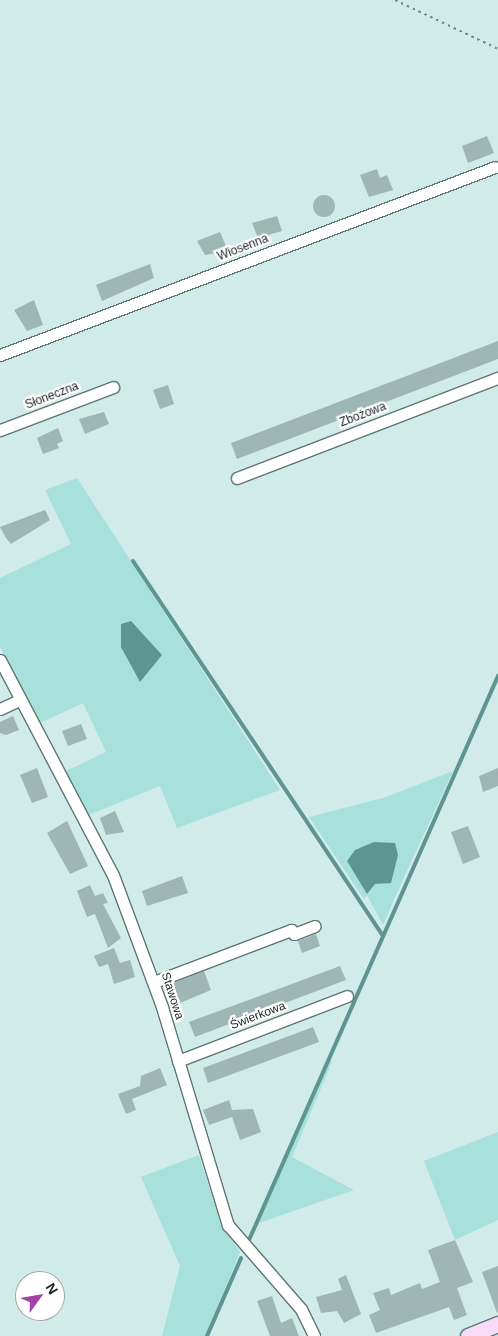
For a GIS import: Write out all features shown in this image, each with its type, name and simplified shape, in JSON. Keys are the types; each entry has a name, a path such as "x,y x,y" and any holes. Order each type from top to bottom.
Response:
{"main road":[{"path":"468,1336 498,1324"}],"street":[{"name":"Wiosenna","path":"0,355 495,167"},
{"name":"Zbożowa","path":"237,478 498,378"},
{"name":"Słoneczna","path":"0,430 113,387"},
{"name":"Stawowa","path":"0,660 19,700 113,875 154,982 228,1225 301,1309 314,1336"},
{"path":"0,709 19,700"},
{"path":"154,982 291,930 294,934 315,926"},
{"name":"Świerkowa","path":"178,1061 347,996"}],"path":[{"path":"395,0 498,49"}],"shaded area":[{"path":"77,478 280,790 177,828 160,786 86,816 62,773 106,752 83,703 38,724 0,647 0,578 71,544 45,490"},
{"path":"131,621 162,655 140,682 121,647 121,624"},
{"path":"453,771 383,925 367,895 364,899 309,817 386,797"},
{"path":"374,842 395,843 398,855 391,883 375,884 367,894 347,861 355,850"},
{"path":"329,1056 332,1062 292,1157 354,1190 259,1223"},
{"path":"498,1132 498,1220 455,1240 424,1161"},
{"path":"199,1155 220,1222 240,1252 206,1336 162,1336 180,1266 141,1177"}],"building":[{"path":"487,136 494,153 468,163 462,146"},
{"path":"377,169 380,178 387,175 393,190 369,197 360,175"},
{"path":"320,195 328,195 335,202 335,210 328,217 320,217 313,210 313,202"},
{"path":"277,216 282,231 258,238 252,223"},
{"path":"220,232 228,251 205,255 197,241"},
{"path":"150,264 154,278 102,301 96,285"},
{"path":"34,300 43,325 27,331 14,310"},
{"path":"498,341 498,359 237,459 231,443"},
{"path":"168,385 174,404 160,409 153,390"},
{"path":"104,412 109,424 85,434 79,419"},
{"path":"58,428 63,441 57,444 59,448 43,454 37,438"},
{"path":"45,510 50,520 11,544 0,527"},
{"path":"13,716 19,730 6,735 0,733 0,722"},
{"path":"81,724 87,739 68,746 62,731"},
{"path":"37,768 48,797 32,803 20,775"},
{"path":"498,768 498,786 483,792 479,776"},
{"path":"115,811 124,832 106,835 100,818"},
{"path":"67,821 88,866 70,874 47,833"},
{"path":"468,826 480,857 463,864 451,832"},
{"path":"182,876 188,893 147,906 142,891"},
{"path":"90,885 95,896 103,893 108,903 103,904 121,938 108,948 95,914 87,917 77,891"},
{"path":"316,934 320,946 302,953 298,941"},
{"path":"114,948 120,963 130,960 135,977 114,984 108,964 99,967 94,956"},
{"path":"340,966 346,980 195,1037 189,1022"},
{"path":"204,971 211,990 180,1003 179,998 173,1000 168,985"},
{"path":"313,1027 319,1042 208,1083 203,1068"},
{"path":"160,1068 167,1085 132,1099 136,1110 126,1114 118,1094 140,1086 141,1076"},
{"path":"229,1100 232,1110 253,1109 261,1132 240,1140 232,1117 209,1125 203,1110"},
{"path":"455,1240 473,1282 457,1288 467,1315 454,1320 449,1307 376,1333 369,1315 380,1310 373,1293 389,1288 391,1295 420,1283 422,1289 440,1282 428,1250"},
{"path":"498,1266 498,1312 497,1313 482,1272"},
{"path":"346,1275 361,1314 344,1323 337,1311 321,1313 316,1297 342,1290 338,1279"},
{"path":"272,1296 281,1323 292,1318 299,1336 270,1336 257,1301"}],"waterway":[{"path":"133,561 382,935"},
{"path":"249,1240 498,676"},
{"path":"207,1336 241,1258"}]}
